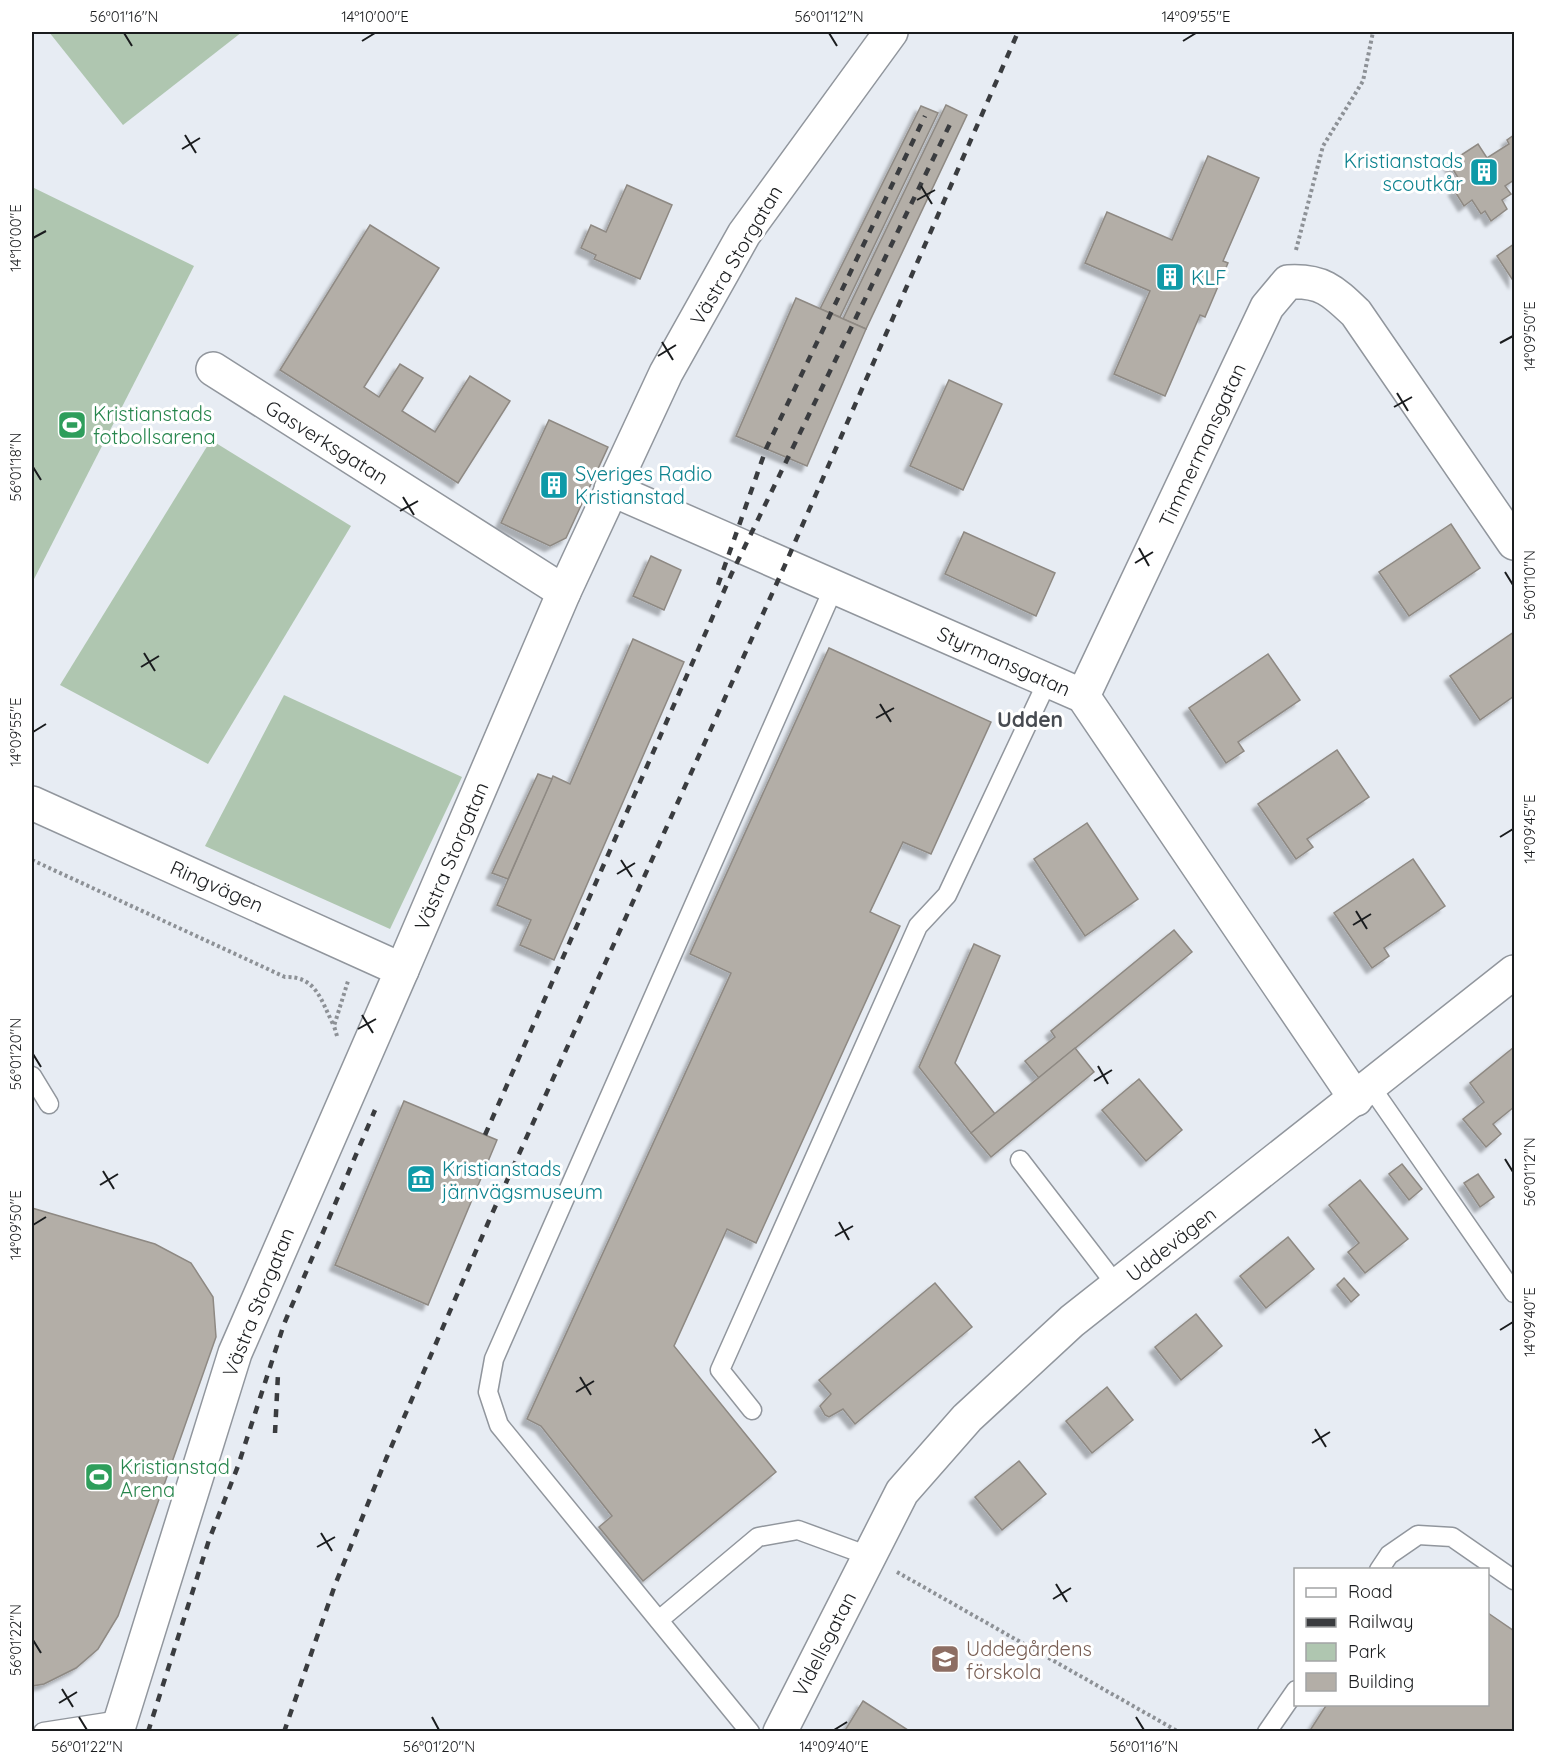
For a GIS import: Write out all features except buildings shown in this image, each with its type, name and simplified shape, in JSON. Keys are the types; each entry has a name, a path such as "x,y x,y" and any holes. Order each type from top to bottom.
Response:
{"street":[{"name":"Västra Storgatan","path":"119,1726 235,1353 564,592 666,373 744,234 891,32"},
{"path":"1299,281 1333,291 1356,313 1515,543"},
{"name":"Timmermansgatan","path":"1083,696 1267,307 1299,281"},
{"name":"Gasverksgatan","path":"213,369 564,592"},
{"name":"Styrmansgatan","path":"611,489 1083,696 1363,1093"},
{"name":"Ringvägen","path":"32,802 358,948 402,970"},
{"name":"Uddevägen","path":"869,1556 902,1492 967,1418 1071,1321 1515,972"},
{"name":"Videllsgatan","path":"780,1731 869,1556"}],"lane":[{"path":"750,1731 499,1425 488,1392 494,1359 834,587"},
{"path":"752,1410 720,1370 918,926 947,895 1048,680"},
{"path":"32,1076 49,1104"},
{"path":"1363,1093 1515,1293"},
{"path":"1020,1160 1117,1286"},
{"path":"659,1620 758,1537 798,1530 869,1556"},
{"path":"1380,1568 1389,1555 1418,1535 1452,1537 1515,1580"},
{"path":"1267,1731 1294,1693"},
{"path":"43,1731 119,1726"}],"path":[{"path":"1299,281 1323,146 1363,81 1373,32"},
{"path":"32,860 285,977 299,977 310,982 334,1026 353,1079"},
{"path":"334,1026 358,948"},
{"path":"869,1556 1179,1731"}],"green space":[{"path":"49,32 242,32 123,125"},
{"name":"Kristianstads fotbollsarena","path":"32,187 194,266 32,583"},
{"path":"211,440 351,526 208,764 60,685"},
{"path":"284,695 462,777 390,929 205,846"}],"railway":[{"path":"284,1732 335,1585 386,1459 491,1216 785,565 1018,32"},
{"path":"718,585 766,449 925,116"},
{"path":"485,1135 731,575 952,120"},
{"path":"148,1732 209,1540 238,1466 284,1324 375,1110"},
{"path":"275,1433 278,1374"}],"place":[{"name":"Kristianstads scoutkår","path":"1484,172"},
{"name":"KLF","path":"1170,277"},
{"name":"Kristianstads fotbollsarena","path":"72,425"},
{"name":"Sveriges Radio Kristianstad","path":"554,485"},
{"name":"Kristianstads järnvägsmuseum","path":"421,1179"},
{"name":"Kristianstad Arena","path":"99,1477"},
{"name":"Uddegårdens förskola","path":"945,1659"}],"district":[{"name":"Udden","path":"1030,719"}]}
